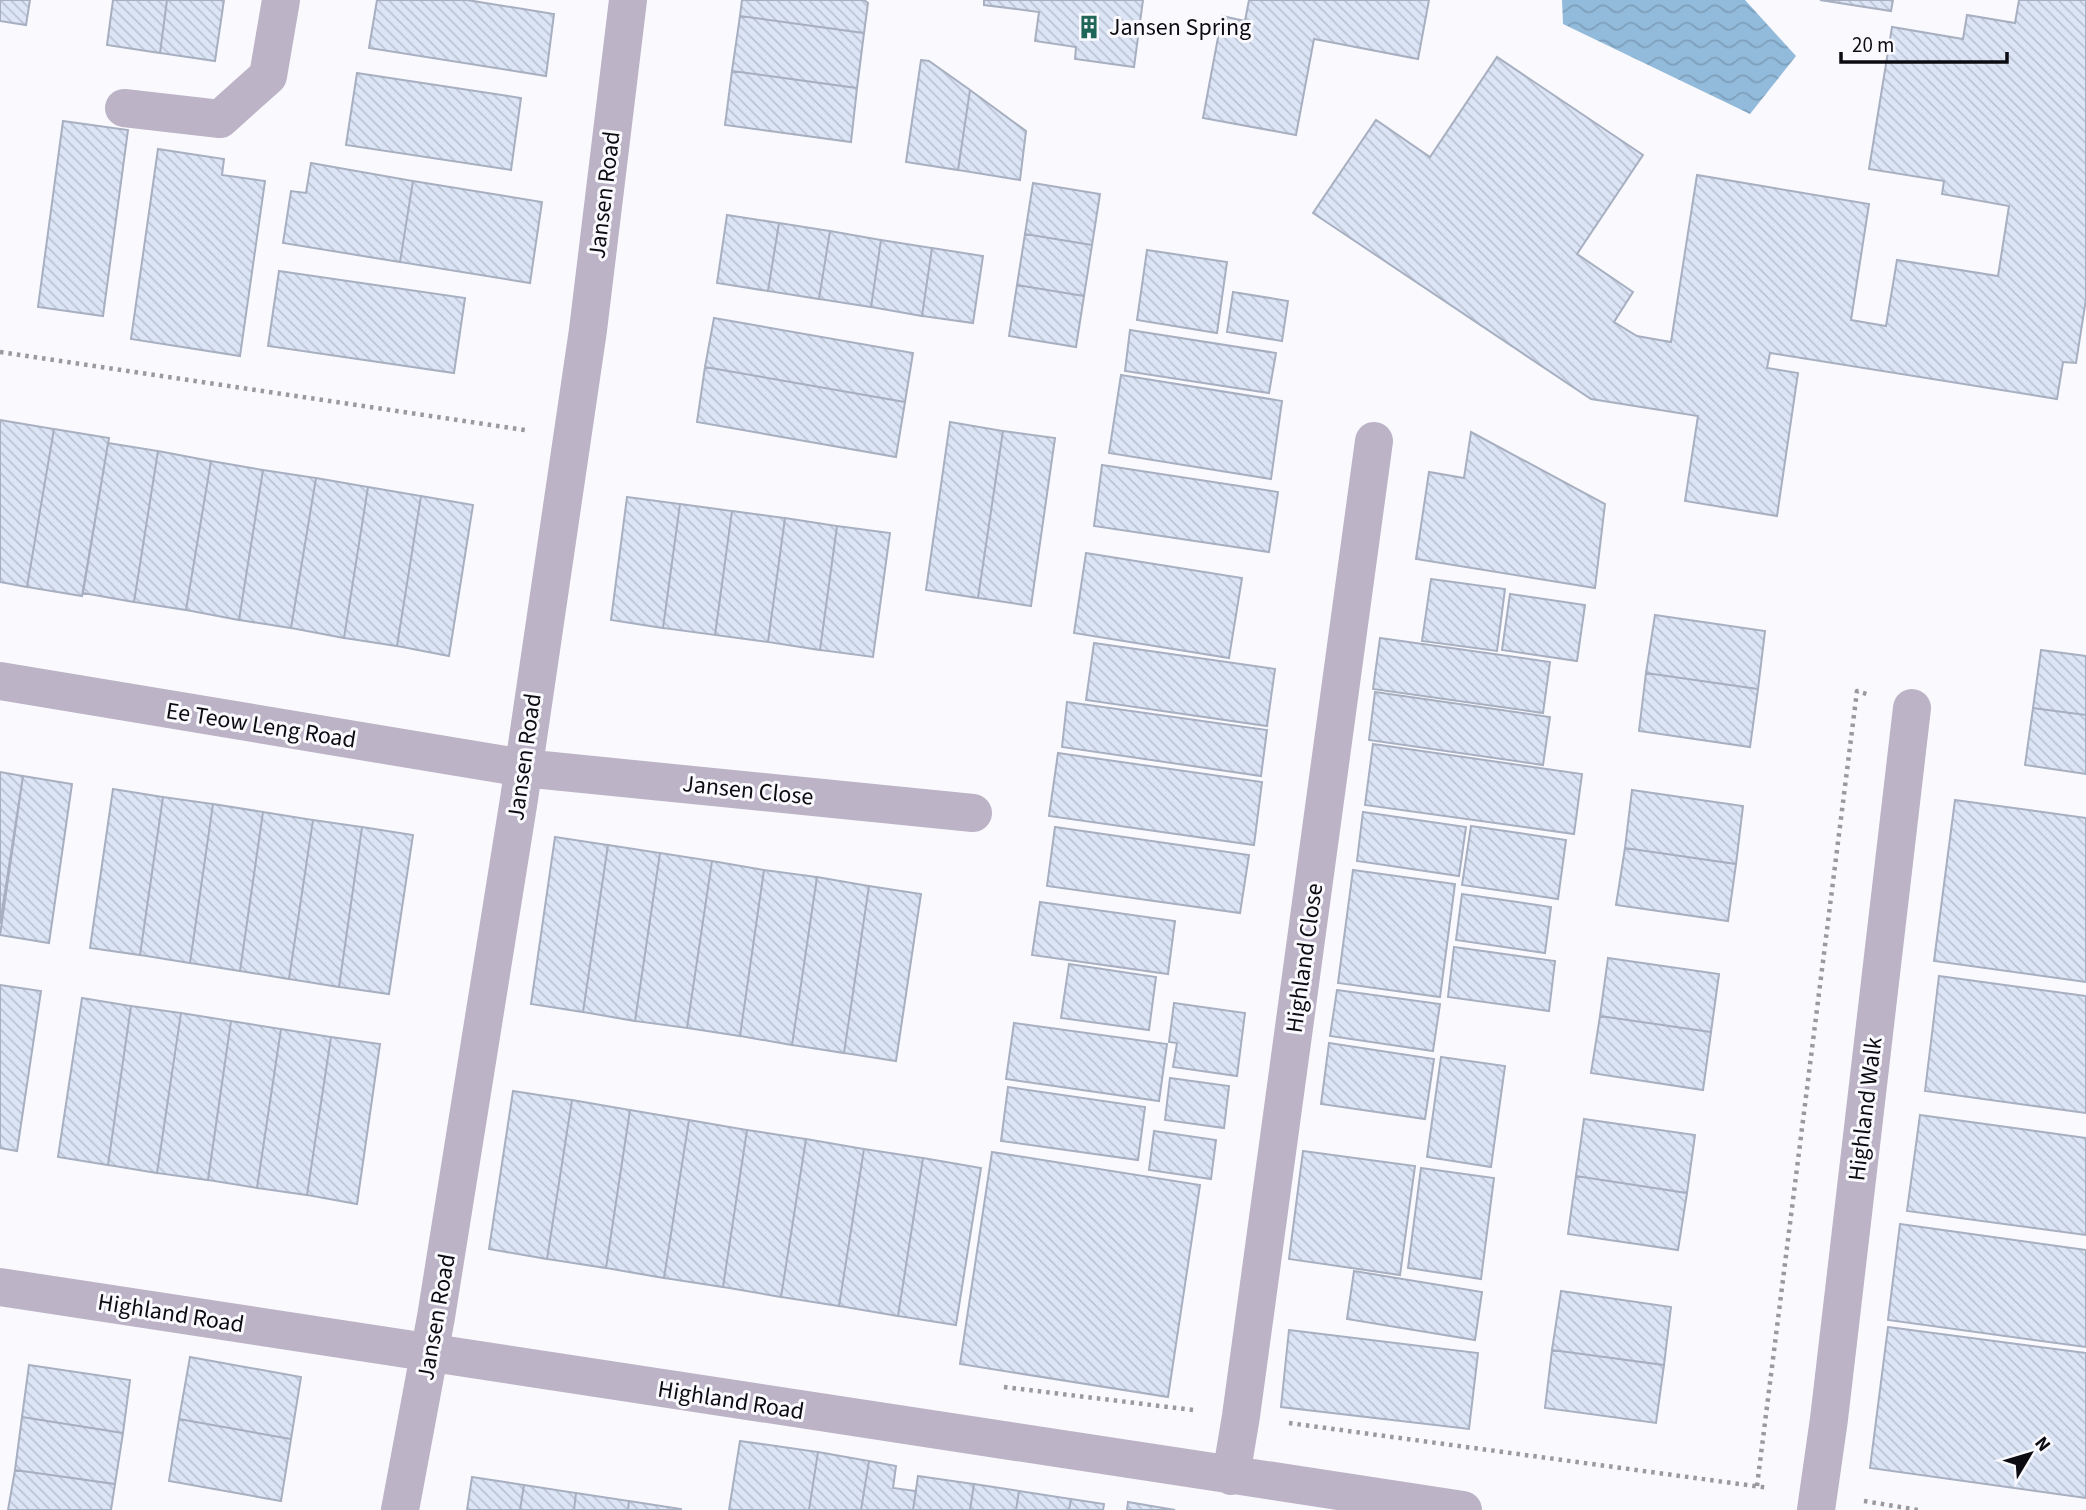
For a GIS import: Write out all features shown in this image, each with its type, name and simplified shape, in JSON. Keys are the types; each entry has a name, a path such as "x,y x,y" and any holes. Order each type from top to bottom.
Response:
{"street":[{"path":"124,108 220,119 268,75 281,0"},
{"name":"Jansen Road","path":"400,1510 430,1354 523,768 589,330 628,0"},
{"name":"Highland Close","path":"1231,1476 1374,440"},
{"name":"Ee Teow Leng Road","path":"0,681 523,768"},
{"name":"Highland Walk","path":"1817,1502 1912,708"},
{"name":"Jansen Close","path":"523,768 973,813"},
{"name":"Highland Road","path":"0,1287 1463,1510"}],"path":[{"path":"0,352 536,432"},
{"path":"1758,1486 1857,691 1912,708"},
{"path":"1241,1416 1758,1486 1817,1502 1918,1510"}],"water":[{"path":"1562,0 1745,0 1796,56 1750,114 1563,24"}],"building":[{"path":"0,0 30,0 26,25 0,21"},
{"path":"113,0 167,0 160,53 107,45"},
{"path":"167,0 224,0 215,61 160,53"},
{"path":"377,0 467,0 554,14 546,76 369,48"},
{"path":"742,0 864,0 868,3 864,33 740,16"},
{"name":"Jansen Spring","path":"984,0 1143,0 1134,67 1075,59 1076,47 1035,41 1039,12 984,5"},
{"path":"1249,0 1429,0 1418,59 1314,39 1296,135 1203,118 1222,16 1245,21"},
{"path":"1820,0 1893,0 1891,11"},
{"path":"2019,0 2086,0 2086,299 2076,363 2063,362 2057,399 1770,353 1767,368 1798,373 1777,516 1685,501 1698,416 1591,399 1313,213 1376,120 1430,157 1497,57 1643,155 1577,254 1633,292 1614,322 1637,336 1671,342 1697,175 1869,204 1851,320 1886,326 1897,260 1998,276 2009,206 1942,194 1944,181 1869,169 1892,27 1963,39 1967,15 2015,23"},
{"path":"740,16 864,33 857,88 732,71"},
{"path":"921,60 929,61 970,90 958,170 906,162"},
{"path":"732,71 857,88 851,142 725,125"},
{"path":"357,73 521,98 511,170 346,145"},
{"path":"970,90 1026,131 1020,180 958,170"},
{"path":"63,121 128,130 103,316 38,307"},
{"path":"158,149 224,159 222,175 265,181 240,356 131,339"},
{"path":"311,163 413,181 400,262 283,243 291,191 306,193"},
{"path":"413,181 542,202 530,283 400,262"},
{"path":"1033,183 1100,194 1092,245 1025,234"},
{"path":"727,215 779,223 768,291 717,283"},
{"path":"779,223 830,231 819,299 768,291"},
{"path":"830,231 881,240 871,307 819,299"},
{"path":"1025,234 1092,245 1084,296 1017,285"},
{"path":"881,240 932,248 922,316 871,307"},
{"path":"932,248 983,256 973,323 922,316"},
{"path":"1147,250 1227,262 1217,333 1137,320"},
{"path":"279,271 465,298 454,373 268,346"},
{"path":"1017,285 1084,296 1076,347 1009,336"},
{"path":"1233,292 1288,301 1282,341 1227,332"},
{"path":"714,318 913,353 905,402 705,367"},
{"path":"1130,330 1276,353 1269,393 1125,371"},
{"path":"705,367 905,402 896,457 697,422"},
{"path":"1121,375 1282,401 1271,479 1109,453"},
{"path":"0,420 54,429 27,587 0,582"},
{"path":"950,422 1003,431 978,598 926,590"},
{"path":"54,429 109,438 82,596 27,587"},
{"path":"1003,431 1055,438 1031,606 978,598"},
{"path":"1471,432 1605,504 1595,588 1416,559 1429,472 1464,478"},
{"path":"108,443 158,451 134,602 83,593"},
{"path":"158,451 211,461 186,610 134,602"},
{"path":"211,461 263,470 239,620 186,610"},
{"path":"1102,465 1278,492 1269,552 1094,526"},
{"path":"263,470 316,478 291,628 239,620"},
{"path":"316,478 368,487 344,638 291,628"},
{"path":"368,487 421,496 397,646 344,638"},
{"path":"421,496 473,505 449,656 397,646"},
{"path":"627,497 680,504 663,628 611,620"},
{"path":"680,504 732,511 715,635 663,628"},
{"path":"732,511 785,518 768,642 715,635"},
{"path":"785,518 837,526 820,650 768,642"},
{"path":"837,526 890,533 873,657 820,650"},
{"path":"1086,553 1242,578 1229,658 1074,633"},
{"path":"1431,579 1505,589 1497,651 1422,641"},
{"path":"1510,594 1585,605 1577,661 1502,650"},
{"path":"1655,615 1765,631 1758,689 1646,673"},
{"path":"1380,638 1550,662 1543,713 1373,689"},
{"path":"1094,643 1275,669 1267,726 1086,700"},
{"path":"2041,650 2086,656 2086,715 2033,708"},
{"path":"1646,673 1758,689 1750,747 1639,731"},
{"path":"1375,692 1550,717 1543,765 1369,740"},
{"path":"1067,702 1267,730 1261,776 1062,747"},
{"path":"2033,708 2086,715 2086,774 2025,765"},
{"path":"1373,744 1582,774 1574,834 1365,805"},
{"path":"1058,753 1262,782 1254,845 1049,816"},
{"path":"0,772 23,776 0,924"},
{"path":"23,776 72,784 49,943 0,935"},
{"path":"113,789 163,797 140,955 90,948"},
{"path":"1632,790 1743,806 1736,864 1625,848"},
{"path":"163,797 213,804 190,963 140,955"},
{"path":"1955,800 2086,818 2086,982 1934,961"},
{"path":"213,804 263,812 240,971 190,963"},
{"path":"263,812 313,820 289,979 240,971"},
{"path":"1363,812 1466,827 1459,876 1357,861"},
{"path":"313,820 362,827 339,987 289,979"},
{"path":"1471,826 1566,840 1558,899 1462,885"},
{"path":"362,827 413,835 389,994 339,987"},
{"path":"1055,827 1249,855 1240,913 1047,886"},
{"path":"555,837 608,845 583,1012 531,1004"},
{"path":"608,845 660,853 635,1021 583,1012"},
{"path":"1625,848 1736,864 1728,921 1616,905"},
{"path":"660,853 712,861 687,1028 635,1021"},
{"path":"712,861 764,870 740,1036 687,1028"},
{"path":"764,870 817,877 792,1045 740,1036"},
{"path":"1353,870 1455,884 1440,997 1338,983"},
{"path":"817,877 869,886 844,1053 792,1045"},
{"path":"869,886 921,894 896,1061 844,1053"},
{"path":"1462,894 1551,907 1545,953 1456,940"},
{"path":"1040,902 1175,921 1168,974 1032,955"},
{"path":"1454,947 1555,961 1549,1011 1448,997"},
{"path":"1608,958 1719,974 1711,1032 1600,1016"},
{"path":"1069,964 1156,977 1149,1030 1061,1018"},
{"path":"1939,976 2086,996 2086,1113 1925,1091"},
{"path":"0,985 41,991 17,1151 0,1148"},
{"path":"1337,990 1440,1004 1433,1051 1330,1036"},
{"path":"82,998 131,1006 108,1165 58,1157"},
{"path":"1174,1003 1245,1013 1237,1076 1173,1067 1177,1043 1169,1042"},
{"path":"131,1006 181,1013 157,1173 108,1165"},
{"path":"181,1013 231,1021 208,1180 157,1173"},
{"path":"1600,1016 1711,1032 1703,1090 1591,1073"},
{"path":"231,1021 281,1029 257,1188 208,1180"},
{"path":"1014,1023 1167,1044 1159,1101 1006,1079"},
{"path":"281,1029 331,1037 307,1195 257,1188"},
{"path":"331,1037 380,1044 357,1204 307,1195"},
{"path":"1329,1043 1434,1059 1425,1119 1321,1104"},
{"path":"1441,1057 1505,1066 1491,1167 1427,1157"},
{"path":"1170,1078 1229,1086 1224,1128 1165,1120"},
{"path":"1008,1087 1145,1107 1138,1160 1001,1141"},
{"path":"513,1091 572,1100 547,1259 489,1249"},
{"path":"572,1100 630,1110 606,1268 547,1259"},
{"path":"630,1110 689,1120 664,1278 606,1268"},
{"path":"1920,1115 2086,1138 2086,1235 1907,1211"},
{"path":"1584,1119 1695,1135 1687,1193 1576,1176"},
{"path":"689,1120 747,1130 723,1287 664,1278"},
{"path":"747,1130 806,1139 781,1297 723,1287"},
{"path":"1154,1131 1216,1140 1211,1179 1149,1170"},
{"path":"806,1139 864,1149 839,1306 781,1297"},
{"path":"864,1149 923,1158 898,1316 839,1306"},
{"path":"1303,1151 1415,1166 1400,1275 1289,1259"},
{"path":"992,1152 1200,1185 1168,1397 960,1364"},
{"path":"923,1158 981,1168 956,1325 898,1316"},
{"path":"1421,1168 1494,1178 1481,1279 1408,1268"},
{"path":"1576,1176 1687,1193 1678,1250 1568,1234"},
{"path":"1900,1224 2086,1250 2086,1347 1888,1320"},
{"path":"1354,1271 1482,1292 1475,1340 1347,1319"},
{"path":"1561,1291 1671,1307 1664,1365 1552,1350"},
{"path":"1888,1327 2086,1353 2086,1498 1870,1468"},
{"path":"1289,1330 1478,1353 1469,1429 1281,1407"},
{"path":"1552,1350 1664,1365 1656,1423 1545,1408"},
{"path":"190,1357 301,1377 291,1439 179,1419"},
{"path":"29,1365 130,1380 123,1433 22,1417"},
{"path":"22,1417 123,1433 115,1484 15,1470"},
{"path":"179,1419 291,1439 281,1501 169,1481"},
{"path":"740,1441 818,1452 809,1510 729,1510"},
{"path":"818,1452 869,1461 861,1510 809,1510"},
{"path":"869,1461 896,1466 893,1488 916,1491 913,1510 861,1510"},
{"path":"15,1470 115,1484 111,1510 8,1510"},
{"path":"918,1476 974,1484 970,1510 913,1510"},
{"path":"472,1477 524,1485 520,1510 467,1510"},
{"path":"974,1484 1019,1491 1016,1510 970,1510"},
{"path":"524,1485 576,1493 574,1510 520,1510"},
{"path":"1019,1491 1071,1499 1069,1510 1016,1510"},
{"path":"576,1493 629,1501 628,1510 574,1510"},
{"path":"1071,1499 1104,1504 1103,1510 1069,1510"},
{"path":"629,1501 681,1509 681,1510 628,1510"},
{"path":"1128,1502 1175,1510 1127,1510"}],"place":[{"name":"Jansen Spring","path":"1089,27"}]}
